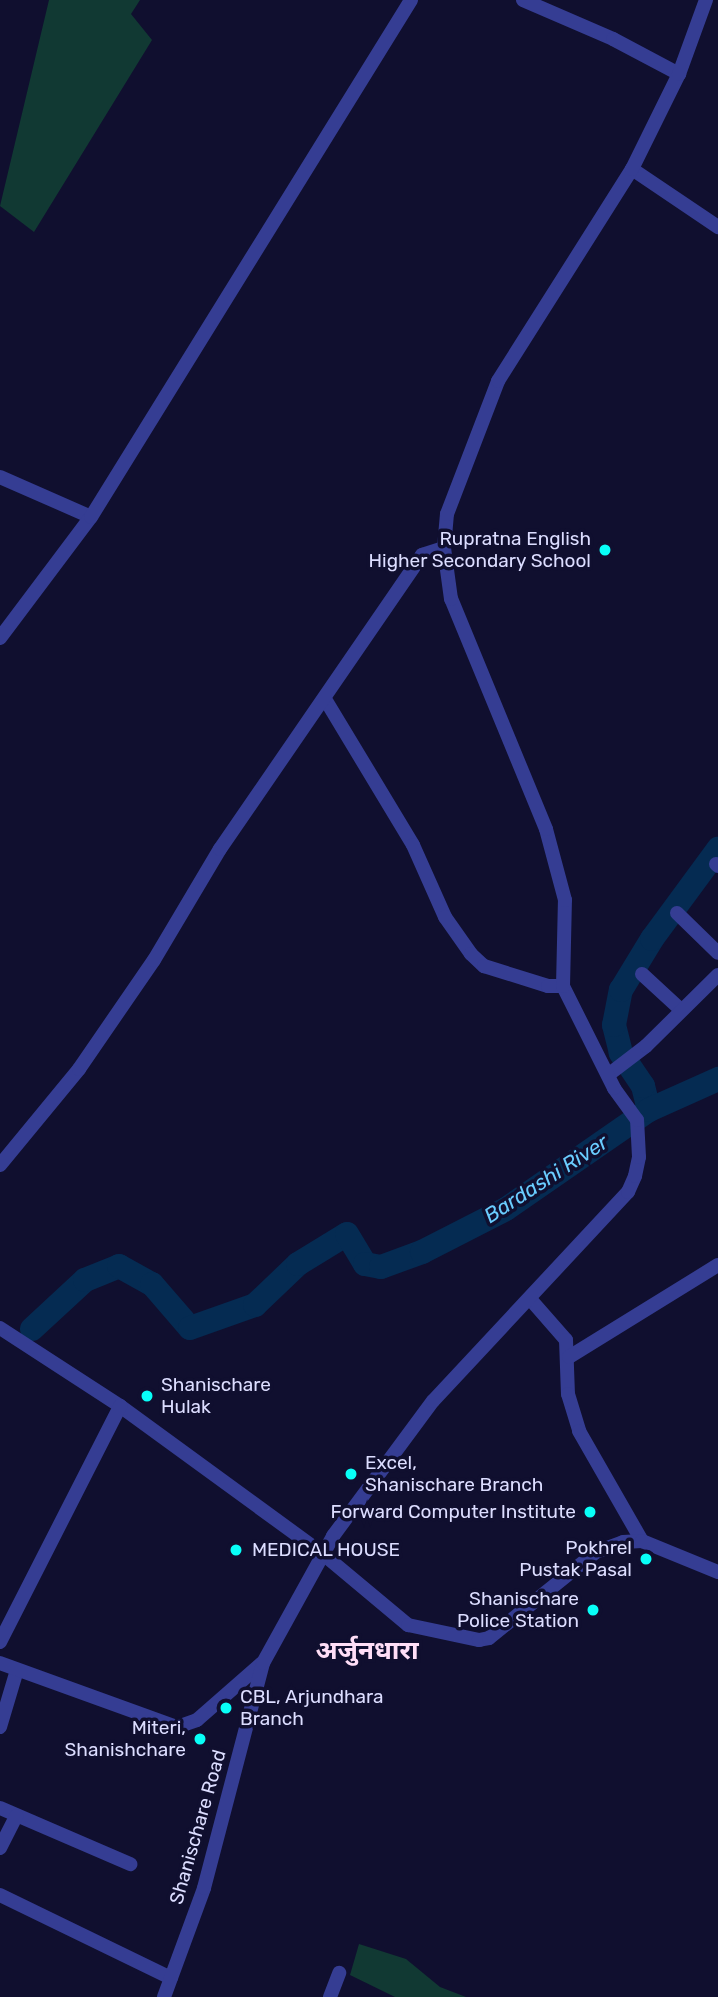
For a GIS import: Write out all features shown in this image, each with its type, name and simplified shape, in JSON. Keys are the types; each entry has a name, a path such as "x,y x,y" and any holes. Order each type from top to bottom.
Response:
{"street":[{"path":"0,638 91,517 411,0"},
{"path":"523,0 613,39 679,74"},
{"path":"325,699 413,845 445,916 471,954 484,967 548,986 564,986 565,900 546,828 450,599 443,548 447,514 498,381 632,169 679,74 706,0"},
{"path":"632,169 718,227"},
{"path":"0,477 91,517"},
{"path":"0,1165 79,1069 153,960 220,849 422,555 443,548"},
{"path":"677,913 718,953"},
{"path":"642,974 681,1010"},
{"path":"608,1075 629,1060 718,975"},
{"name":"Shanischare Road","path":"164,1997 204,1888 263,1663 347,1511 433,1401 531,1300 628,1192 635,1176 639,1157 637,1120 608,1075 564,986"},
{"path":"569,1357 718,1265"},
{"path":"531,1300 559,1330 569,1357 568,1394 579,1431 642,1541"},
{"path":"0,1328 120,1406 323,1554 408,1625 480,1640 489,1638 596,1552 642,1541 718,1572"},
{"path":"0,1642 120,1406"},
{"path":"0,1663 177,1727 197,1720 263,1663"},
{"path":"0,1727 17,1670"},
{"path":"0,1808 130,1864"},
{"path":"0,1848 16,1816"},
{"path":"0,1895 171,1978"},
{"path":"330,1997 339,1973"}],"green space":[{"path":"49,0 140,0 131,14 152,40 34,232 0,206"},
{"path":"359,1944 406,1959 440,1987 466,1997 395,1997 350,1975"}],"waterway":[{"path":"649,1110 643,1086 621,1053 614,1025 621,990 652,939 718,849"},
{"name":"Bardashi River","path":"32,1329 85,1280 119,1266 152,1284 190,1328 255,1305 298,1264 347,1234 365,1264 381,1267 422,1252 506,1209 649,1110 718,1079"}],"place":[{"name":"Rupratna English Higher Secondary School","path":"605,550"},
{"name":"Shanischare Hulak","path":"147,1396"},
{"name":"Excel, Shanischare Branch","path":"351,1474"},
{"name":"Forward Computer Institute","path":"590,1512"},
{"name":"MEDICAL HOUSE","path":"236,1550"},
{"name":"Pokhrel Pustak Pasal","path":"646,1559"},
{"name":"Shanischare Police Station","path":"593,1610"},
{"name":"CBL, Arjundhara Branch","path":"226,1708"},
{"name":"Miteri, Shanishchare","path":"200,1739"}],"district":[{"name":"अर्जुनधारा","path":"367,1651"}]}
